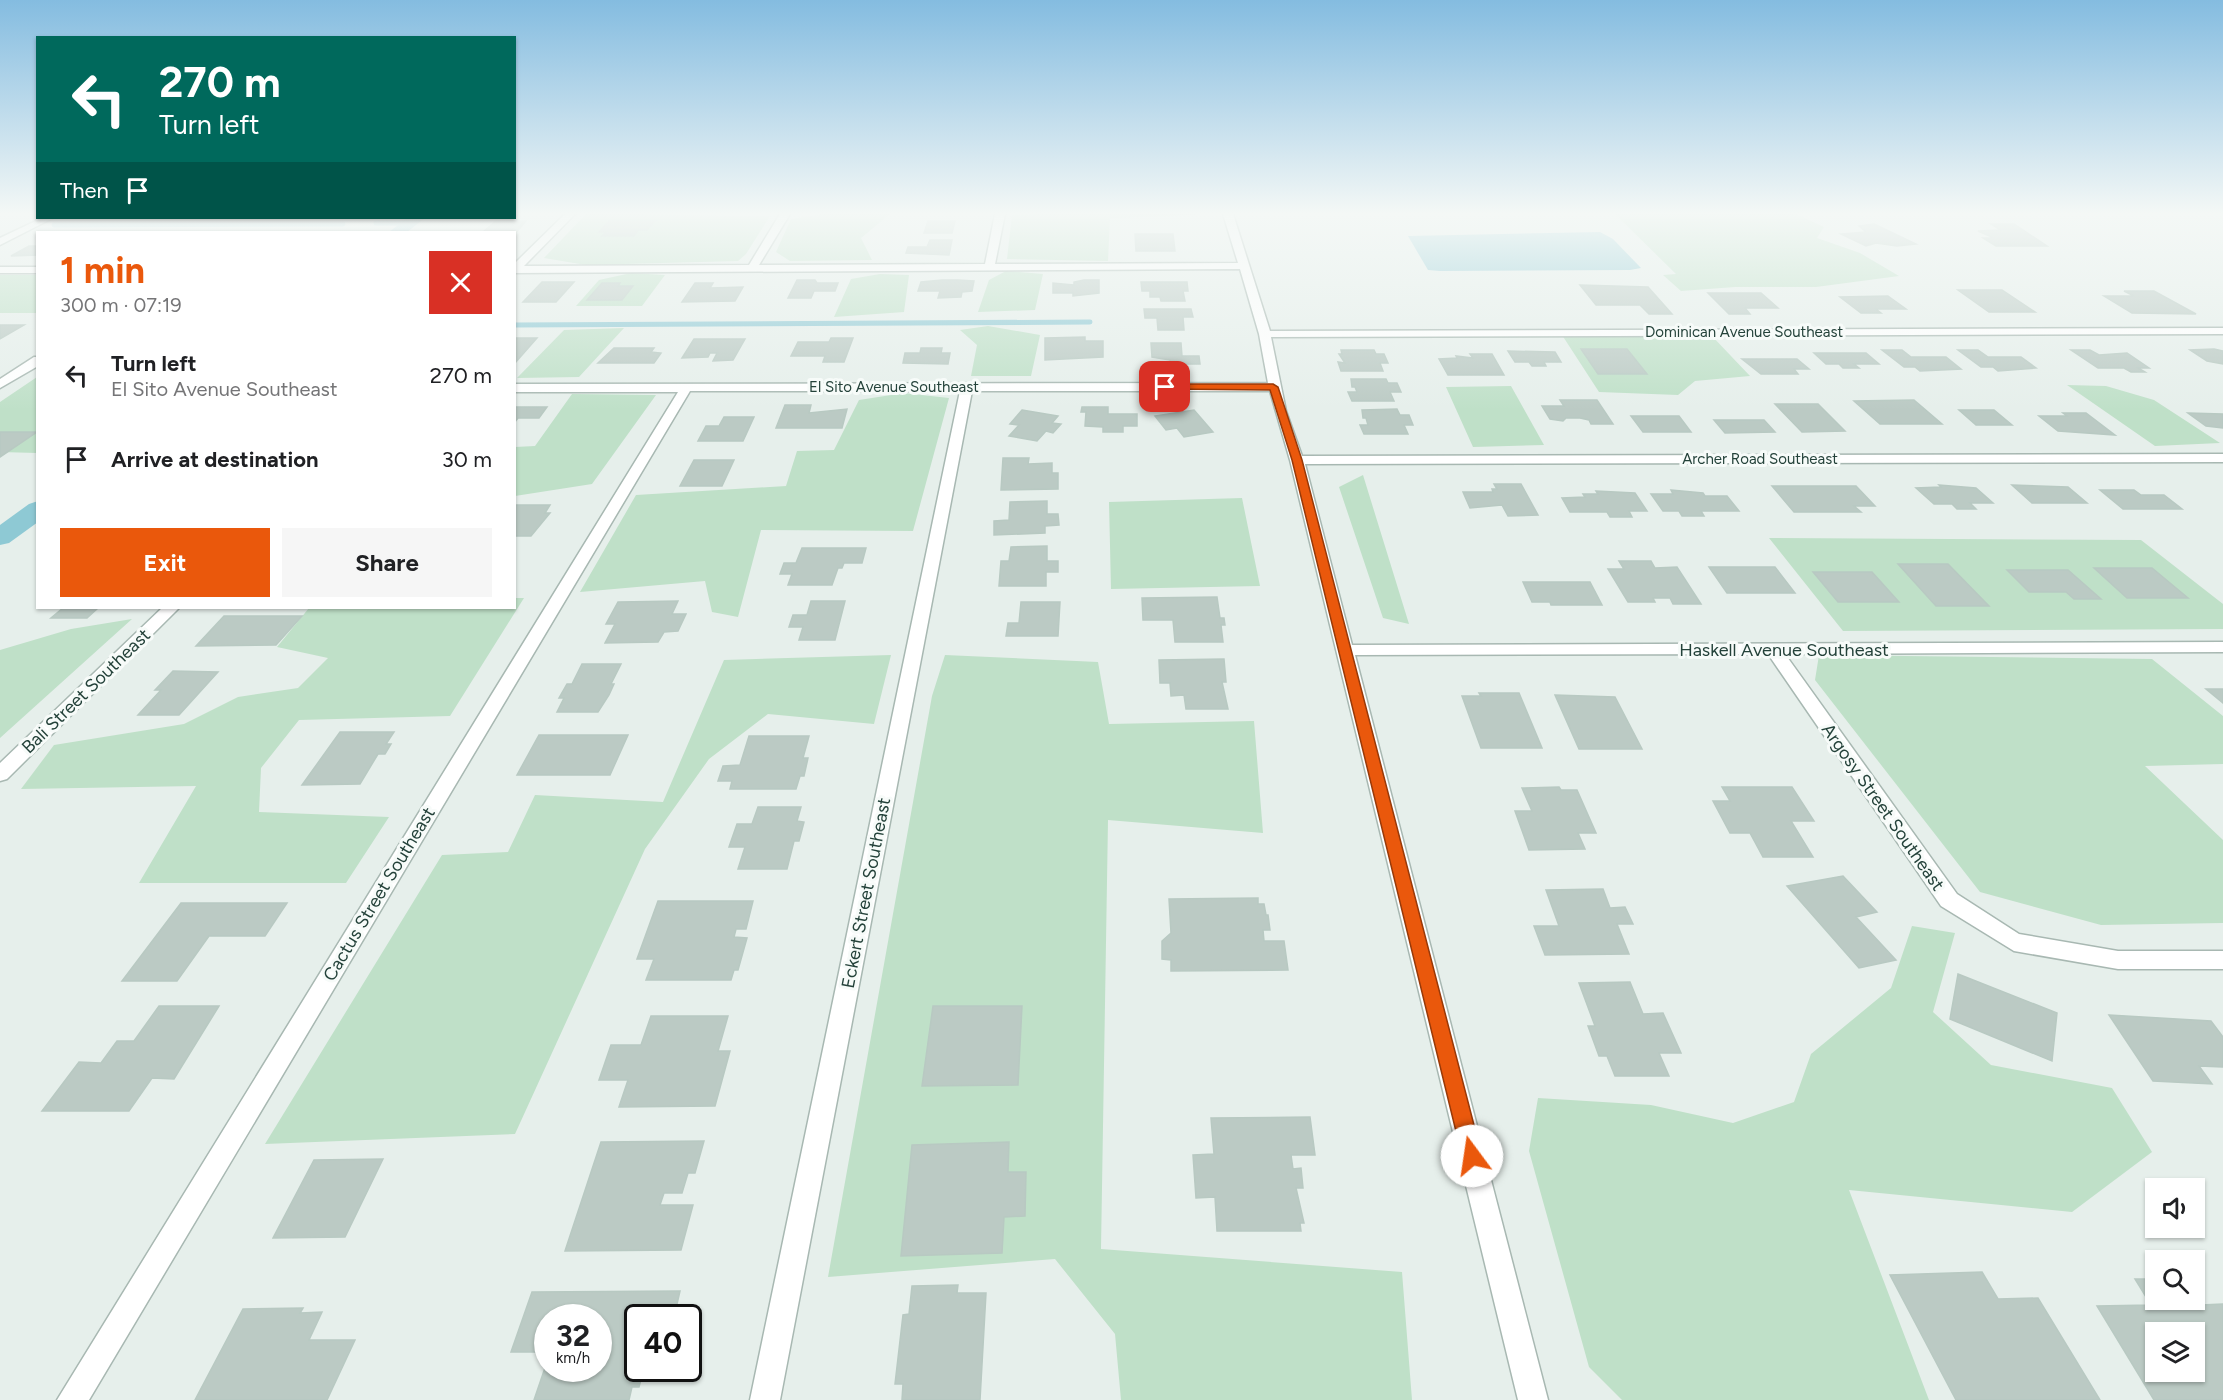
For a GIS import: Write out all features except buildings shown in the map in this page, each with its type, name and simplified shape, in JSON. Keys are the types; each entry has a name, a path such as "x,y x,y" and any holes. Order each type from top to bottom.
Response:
{"street":[{"path":"1248,279 1265,334 1273,387 1297,460 1533,1400"},
{"name":"Dominican Avenue Southeast","path":"1265,334 2223,330"},
{"path":"0,384 36,361"},
{"path":"0,368 24,368"},
{"name":"Eckert Street Southeast","path":"765,1400 967,386"},
{"name":"El Sito Avenue Southeast","path":"516,388 1273,387"},
{"name":"Cactus Street Southeast","path":"72,1400 686,388"},
{"name":"Archer Road Southeast","path":"1297,460 2223,458"},
{"name":"Bali Street Southeast","path":"0,774 170,609"},
{"name":"Haskell Avenue Southeast","path":"1345,650 2223,647"},
{"name":"Argosy Street Southeast","path":"1774,650 1949,900 2014,942 2118,960 2223,960"}],"green space":[{"path":"0,279 36,279 36,313 0,313"},
{"path":"662,279 642,306 576,306 599,280"},
{"path":"851,279 908,279 904,312 834,317"},
{"path":"1042,279 1035,310 978,312 989,280"},
{"path":"1668,279 1874,279 1816,287 1735,287 1681,291"},
{"path":"988,326 1040,335 1031,376 971,376 977,345 960,330"},
{"path":"624,328 579,377 517,378 564,330"},
{"path":"1562,335 1712,336 1750,376 1695,381 1678,395 1599,392"},
{"path":"36,378 36,453 0,452 0,402"},
{"path":"2067,385 2106,386 2154,400 2220,443 2155,446"},
{"path":"1511,386 1544,445 1473,447 1446,387"},
{"path":"904,393 949,398 913,531 761,530 738,617 712,612 705,581 580,592 636,495 786,486 797,451 834,450 859,400"},
{"path":"572,394 656,395 592,484 516,496 516,447 535,446"},
{"path":"1363,475 1409,624 1383,618 1339,487"},
{"path":"1242,498 1260,586 1111,589 1109,502"},
{"path":"1769,538 2141,540 2223,604 2223,629 1843,631"},
{"path":"516,598 524,598 450,716 299,720 261,768 259,812 389,817 346,883 139,883 196,786 21,789 54,745 184,724 238,697 298,688 328,658 277,647 308,609 516,609"},
{"path":"132,619 0,738 0,650 71,629"},
{"path":"891,655 874,724 768,714 709,759 645,849 515,1134 265,1144 442,855 508,852 535,795 663,802 724,660"},
{"path":"945,655 1098,662 1109,724 1254,721 1263,833 1108,820 1101,1249 1402,1272 1412,1400 1121,1400 1115,1334 1055,1259 828,1277 932,696"},
{"path":"1819,655 2152,659 2223,716 2223,764 2145,766 2223,840 2223,923 2101,925 1980,892 1815,680"},
{"path":"1912,926 1955,933 1933,1012 1991,1065 2112,1088 2152,1152 2072,1212 1849,1190 1929,1400 1622,1400 1589,1367 1529,1151 1538,1098 1651,1105 1733,1123 1794,1102 1811,1054 1891,988"}],"waterway":[{"path":"516,325 1090,322"},
{"path":"0,537 36,510"}],"route":[{"path":"1165,387 1273,387 1297,460 1472,1156"}]}
